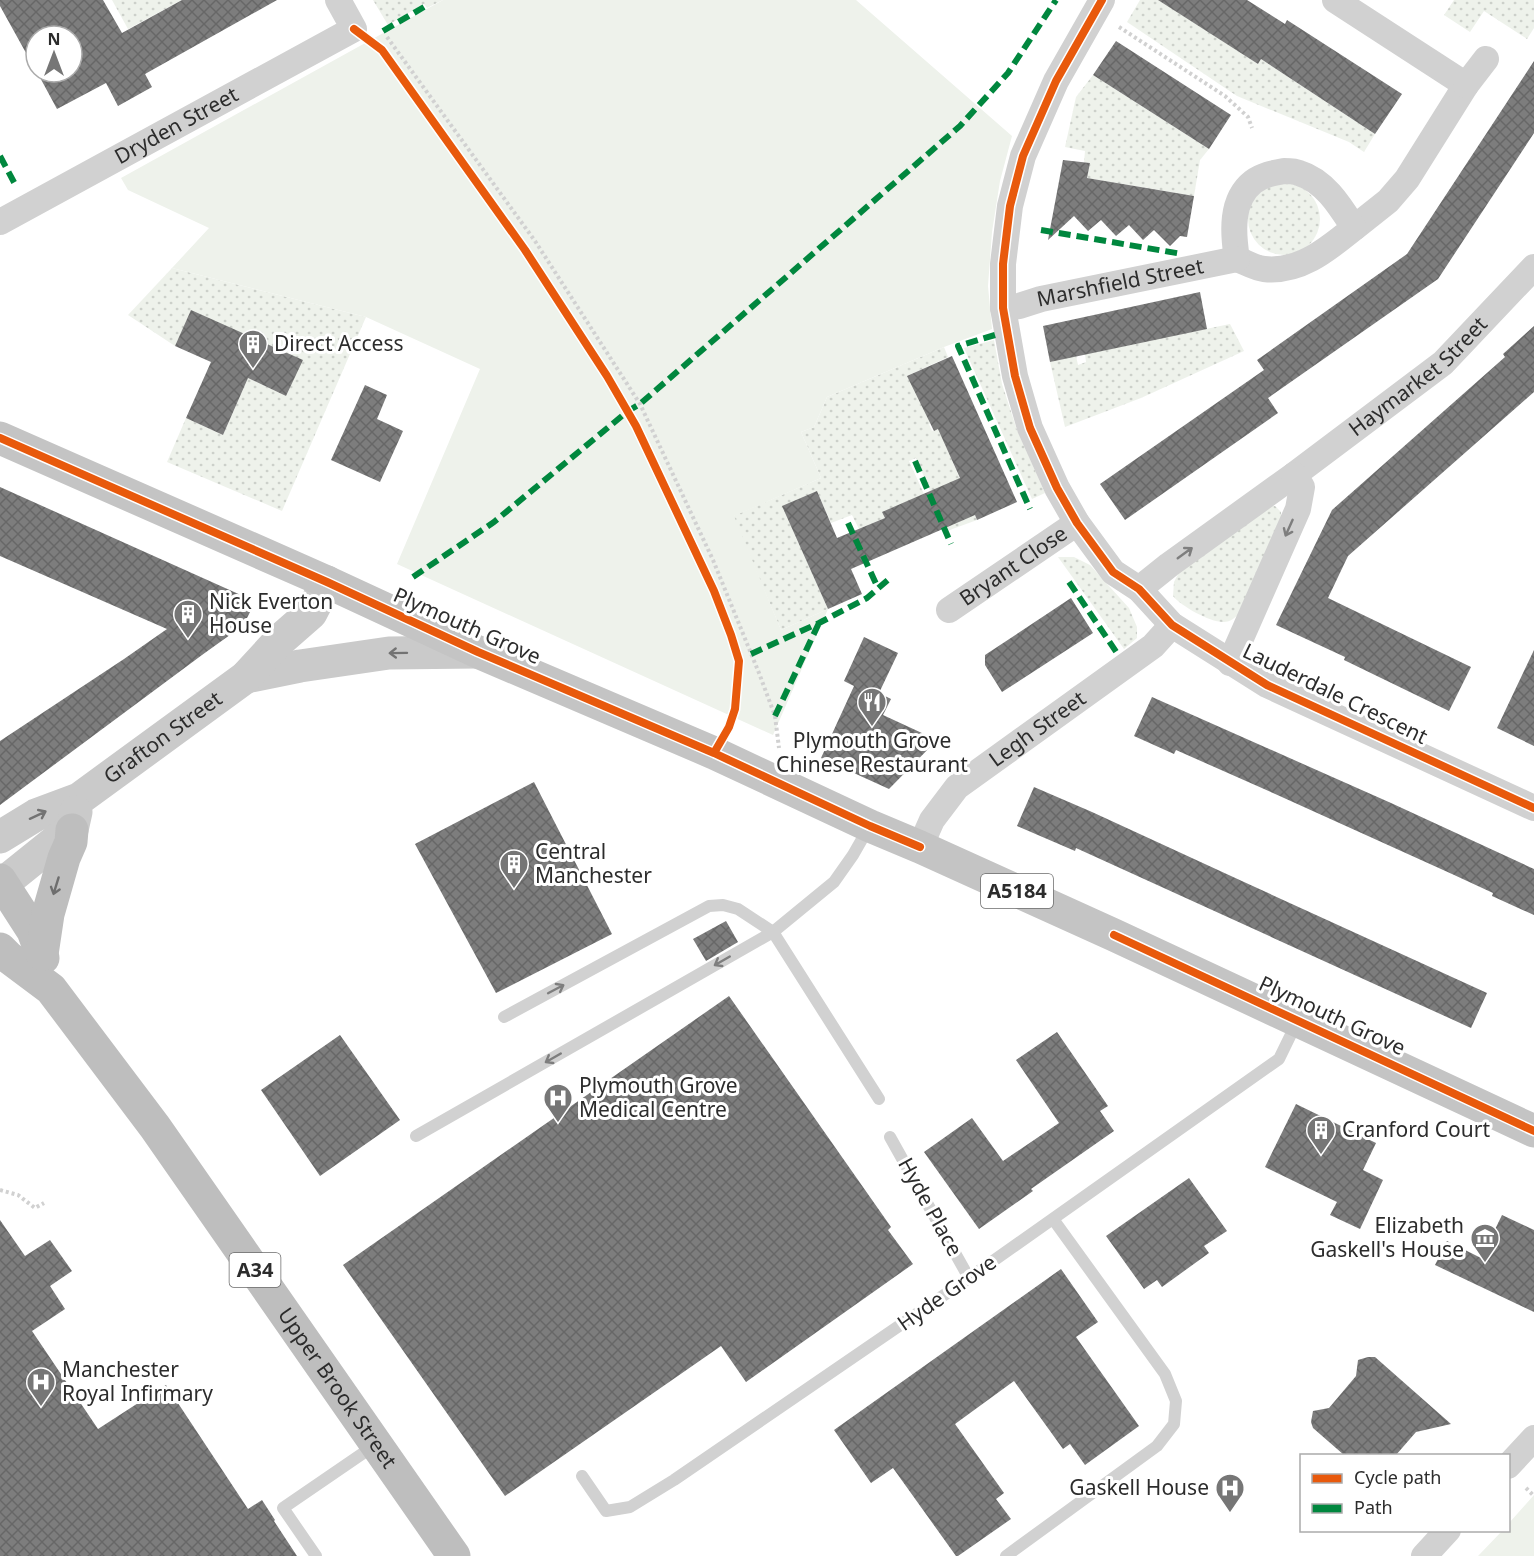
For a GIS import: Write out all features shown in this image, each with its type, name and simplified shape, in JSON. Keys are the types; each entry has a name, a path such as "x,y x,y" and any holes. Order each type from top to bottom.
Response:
{"highway":[{"path":"42,954 48,914 71,842 76,814"},
{"name":"Upper Brook Street","path":"1,884 33,931 51,988"},
{"name":"Upper Brook Street","path":"0,949 51,988 155,1127 454,1556"}],"main road":[{"name":"Plymouth Grove","path":"0,438 327,582 478,652 714,753 870,826 1114,935 1534,1131"}],"street":[{"name":"Dryden Street","path":"0,222 354,29 338,0"},
{"name":"Lauderdale Crescent","path":"1102,0 1056,81 1023,156 1010,206 1003,264 1003,308 1015,376 1030,428 1057,488 1077,523 1113,572 1139,589 1172,625 1267,685 1534,808"},
{"path":"1335,0 1466,85"},
{"path":"1354,228 1332,196 1319,183 1299,173 1284,171 1268,174 1252,182 1236,208 1234,239 1237,259 1263,269 1285,268 1310,260 1354,228 1388,201 1407,179 1466,85 1486,59"},
{"name":"Marshfield Street","path":"1003,308 1237,259"},
{"name":"Haymarket Street","path":"1139,589 1443,363 1534,267"},
{"path":"1230,663 1298,509 1302,486 1293,475"},
{"name":"Bryant Close","path":"949,610 1077,523"},
{"path":"246,677 279,641 311,613 327,582"},
{"name":"Legh Street","path":"920,847 932,820 957,787 1153,646 1172,625"},
{"path":"246,677 300,666 389,653 478,652"},
{"name":"Grafton Street","path":"1,884 62,836 76,814 246,677"},
{"name":"Grafton Street","path":"0,837 36,815 76,814"},
{"path":"1510,1465 1534,1438"},
{"path":"1424,1556 1446,1532"}],"lane":[{"path":"416,1136 773,932 834,882 870,826"},
{"path":"504,1017 709,906 723,905 738,909 773,932 879,1099"},
{"name":"Hyde Grove","path":"582,1476 606,1511 630,1508 969,1278 1279,1059 1298,1021"},
{"name":"Hyde Place","path":"890,1137 969,1278"},
{"path":"1006,1556 1157,1446 1174,1424 1176,1401 1165,1374 1053,1219"},
{"path":"316,1556 283,1508 376,1444"}],"path":[{"path":"1119,26 1225,96 1248,117 1252,128"},
{"path":"387,37 535,241 640,404 713,560 775,716 780,750"},
{"path":"0,1190 18,1195 35,1208 44,1203"}],"shaded area":[{"path":"112,0 182,0 128,29"},
{"path":"373,0 443,0 427,8 424,4 388,25"},
{"path":"443,0 856,0 1012,136 1000,181 992,232 988,286 992,329 827,397 814,427 801,432 821,478 734,516 781,630 828,609 773,735 397,564 480,369 366,317 172,268 209,228 128,190 121,178"},
{"path":"1140,0 1159,0 1258,64 1261,59 1375,134 1364,152 1349,142 1237,96 1127,22"},
{"path":"1454,0 1534,0 1534,28 1527,39 1484,11 1470,32 1444,15"},
{"path":"1093,75 1209,149 1200,160 1194,196 1087,178 1090,163 1084,162 1085,151 1065,147 1076,97"},
{"path":"1284,183 1304,189 1314,199 1320,219 1314,239 1304,249 1284,255 1264,249 1254,239 1248,219 1254,199 1264,189"},
{"path":"172,268 366,317 282,511 167,462 186,418 223,435 248,378 286,396 302,360 191,311 175,346 128,315"},
{"path":"1230,324 1244,351 1141,398 1065,427 1050,362 1076,356 1078,365 1086,362 1085,354"},
{"path":"994,340 1002,384 1017,430 1045,493 1032,499 964,348"},
{"path":"944,347 948,357 907,376 935,421 929,424 932,431 939,429 977,520 947,531 916,458 909,461 924,494 883,512 885,518 859,529 852,515 831,523 817,491 783,506 828,609 781,630 733,516 821,478 801,432 814,427 827,397"},
{"path":"1268,506 1275,506 1281,512 1281,521 1237,616 1228,621 1218,622 1197,613 1173,596 1174,582 1179,572"},
{"path":"1058,557 1074,557 1090,565 1129,608 1137,627 1137,638 1124,649"},
{"path":"1534,1495 1534,1556 1478,1556 1501,1532 1510,1532 1510,1522"}],"building":[{"path":"0,0 103,0 122,33 182,0 277,0 145,74 152,87 118,106 106,83 57,109 43,84 84,84 84,24 24,24 24,49 0,6"},
{"path":"1158,0 1247,0 1285,24 1287,20 1402,94 1375,134 1261,59 1258,64"},
{"path":"1116,41 1231,115 1209,149 1093,75"},
{"path":"1534,61 1534,133 1438,279 1268,398 1278,413 1125,520 1100,484 1264,370 1257,360 1407,254"},
{"path":"1063,160 1090,163 1087,178 1194,196 1187,237 1180,236 1170,246 1154,230 1143,240 1129,225 1116,236 1101,220 1088,231 1074,216 1048,240"},
{"path":"1200,292 1207,329 1050,362 1043,326"},
{"name":"Direct Access","path":"191,310 303,360 286,396 248,378 223,435 186,418 211,362 175,346"},
{"path":"1534,326 1534,392 1348,556 1328,598 1471,667 1449,711 1344,660 1345,657 1276,625 1332,510 1505,357 1503,354"},
{"path":"952,356 1017,502 977,520 975,515 851,569 862,594 828,609 782,506 817,491 837,538 885,518 882,512 960,478 938,429 934,431 907,376"},
{"path":"365,385 387,395 377,419 403,431 380,482 331,460"},
{"name":"Nick Everton House","path":"0,487 243,596 251,610 241,627 0,805 0,741 167,629 0,556"},
{"path":"1071,598 1093,633 1002,692 985,665 985,655"},
{"name":"Plymouth Grove Chinese Restaurant","path":"864,637 898,653 879,693 891,699 883,715 937,740 889,789 821,758 854,686 844,681"},
{"path":"1534,650 1534,746 1497,728"},
{"path":"1152,697 1534,869 1534,915 1492,896 1493,893 1273,793 1176,750 1174,754 1134,736"},
{"name":"Central Manchester","path":"534,782 612,934 496,993 415,844"},
{"path":"1034,787 1487,993 1471,1028 1076,848 1075,851 1017,826"},
{"path":"726,921 738,942 706,961 693,939"},
{"path":"729,996 891,1227 888,1230 913,1264 746,1382 721,1346 505,1496 343,1265"},
{"path":"1057,1032 1108,1106 1100,1111 1114,1131 1031,1189 1033,1191 979,1229 924,1152 972,1118 1003,1161 1059,1123 1016,1060"},
{"path":"340,1035 400,1120 320,1176 261,1090"},
{"name":"Cranford Court","path":"1296,1104 1376,1143 1363,1170 1383,1180 1360,1229 1330,1215 1337,1202 1265,1167"},
{"path":"1189,1178 1227,1231 1204,1246 1209,1253 1162,1287 1157,1280 1144,1289 1106,1236"},
{"name":"Elizabeth Gaskell's House","path":"1502,1215 1534,1230 1534,1312 1435,1265 1447,1241 1481,1258"},
{"name":"Manchester Royal Infirmary","path":"0,1220 25,1256 50,1240 72,1271 50,1286 65,1309 32,1331 98,1429 166,1385 248,1509 262,1500 297,1556 0,1556"},
{"path":"1061,1269 1098,1322 1076,1337 1139,1426 1085,1465 1070,1444 1063,1449 1014,1381 955,1424 1004,1493 996,1499 1011,1519 956,1556 893,1468 871,1483 834,1430"},
{"path":"1375,1357 1451,1424 1416,1432 1397,1454 1343,1454 1313,1428 1311,1422 1313,1411 1329,1408 1356,1376 1358,1360"}],"marked path":[{"path":"413,577 494,522 628,411 640,404 960,126 1008,73 1056,0"},
{"path":"383,31 424,7"},
{"path":"0,156 16,186"},
{"path":"1041,230 1182,254"},
{"path":"995,335 958,346 1030,509"},
{"path":"915,461 951,544"},
{"path":"848,523 878,588"},
{"path":"751,654 867,598 889,579"},
{"path":"1069,582 1117,653"},
{"path":"775,716 819,623"}],"cycle path":[{"path":"1102,0 1056,81 1023,156 1010,206 1003,264 1003,308 1015,376 1030,428 1057,488 1077,523 1113,572 1139,589 1172,625 1267,685 1534,808"},
{"path":"354,29 382,50 525,250 607,376 636,426 714,591 739,661 735,709 729,727 714,753"},
{"path":"0,438 327,582 478,652 714,753 920,847"},
{"path":"1114,935 1534,1131"}],"place":[{"name":"Direct Access","path":"253,370"},
{"name":"Nick Everton House","path":"188,640"},
{"name":"Plymouth Grove Chinese Restaurant","path":"872,728"},
{"name":"Central Manchester","path":"514,890"},
{"name":"Plymouth Grove Medical Centre","path":"558,1124"},
{"name":"Cranford Court","path":"1321,1156"},
{"name":"Elizabeth Gaskell's House","path":"1485,1264"},
{"name":"Manchester Royal Infirmary","path":"41,1408"},
{"name":"Gaskell House","path":"1230,1514"}]}
